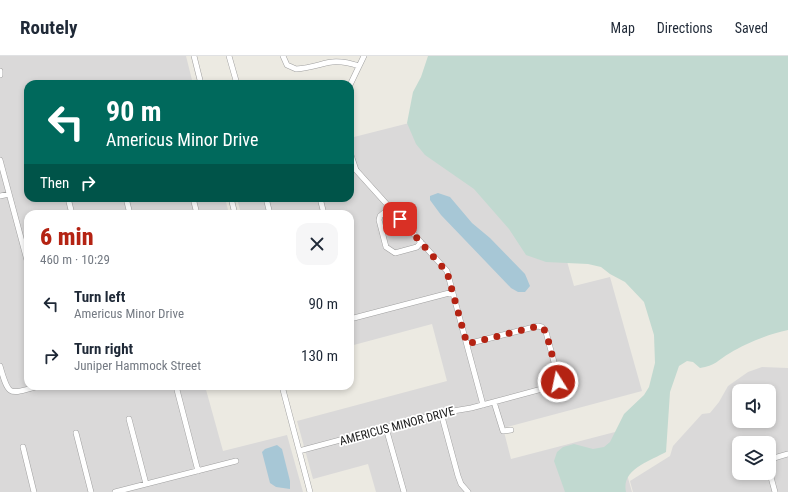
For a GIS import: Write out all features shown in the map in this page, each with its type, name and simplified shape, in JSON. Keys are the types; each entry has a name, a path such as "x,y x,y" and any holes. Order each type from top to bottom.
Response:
{"street":[{"path":"194,56 200,80"},
{"path":"230,56 236,80"},
{"path":"283,56 287,65 296,69 338,58 359,66"},
{"path":"352,80 364,56"},
{"path":"0,160 24,249"},
{"path":"354,167 447,272 483,405"},
{"path":"0,196 9,194"},
{"path":"390,208 380,216 379,220 386,247 395,253 417,247 421,242"},
{"path":"354,318 453,292"},
{"name":"AMERICUS MINOR DRIVE","path":"299,451 441,413 483,405 553,386 558,382 546,332 542,327 538,326 467,344"},
{"path":"0,366 5,386 9,391 13,392 24,389"},
{"path":"177,390 198,471"},
{"path":"283,390 310,492"},
{"path":"494,402 503,431 511,430"},
{"path":"441,413 459,480 468,492"},
{"path":"129,419 146,484"},
{"path":"386,428 404,492"},
{"path":"76,433 91,492"},
{"path":"22,447 34,492"},
{"path":"776,457 788,454"},
{"path":"115,492 236,461"},
{"path":"772,480 775,492"}],"shaded area":[{"path":"0,56 186,56 192,80 24,80 24,202 226,202 228,210 24,210 24,390 206,390 223,451 287,435 303,492 0,492"},
{"path":"520,95 574,286 610,277 642,391 503,428 511,459 615,432 632,492 376,492 368,464 313,479 297,421 447,381 432,324 354,345 354,210 240,210 238,202 354,202 354,137"},
{"path":"762,367 788,368 788,492 633,492 630,481 670,456 673,446 702,414 710,413 719,402 728,386 748,372"}],"green space":[{"path":"428,56 788,56 788,330 750,342 709,366 700,368 693,362 687,361 679,366 670,392 666,452 638,467 632,472 628,477 626,492 565,492 554,461 557,452 563,447 574,444 593,449 604,447 610,442 624,414 644,395 649,387 655,363 654,335 644,302 625,282 601,267 588,264 546,262 526,255 509,229 474,189 425,155 416,144 407,123 413,92 421,77"}],"water":[{"path":"438,193 450,197 472,223 490,238 525,274 530,286 525,292 518,292 511,288 441,215 430,200 430,196"},
{"path":"277,445 282,449 290,481 290,489 276,487 270,483 262,452 265,449"}],"route":[{"path":"400,219 445,268 467,344 538,326 542,327 546,332 558,382"}]}
